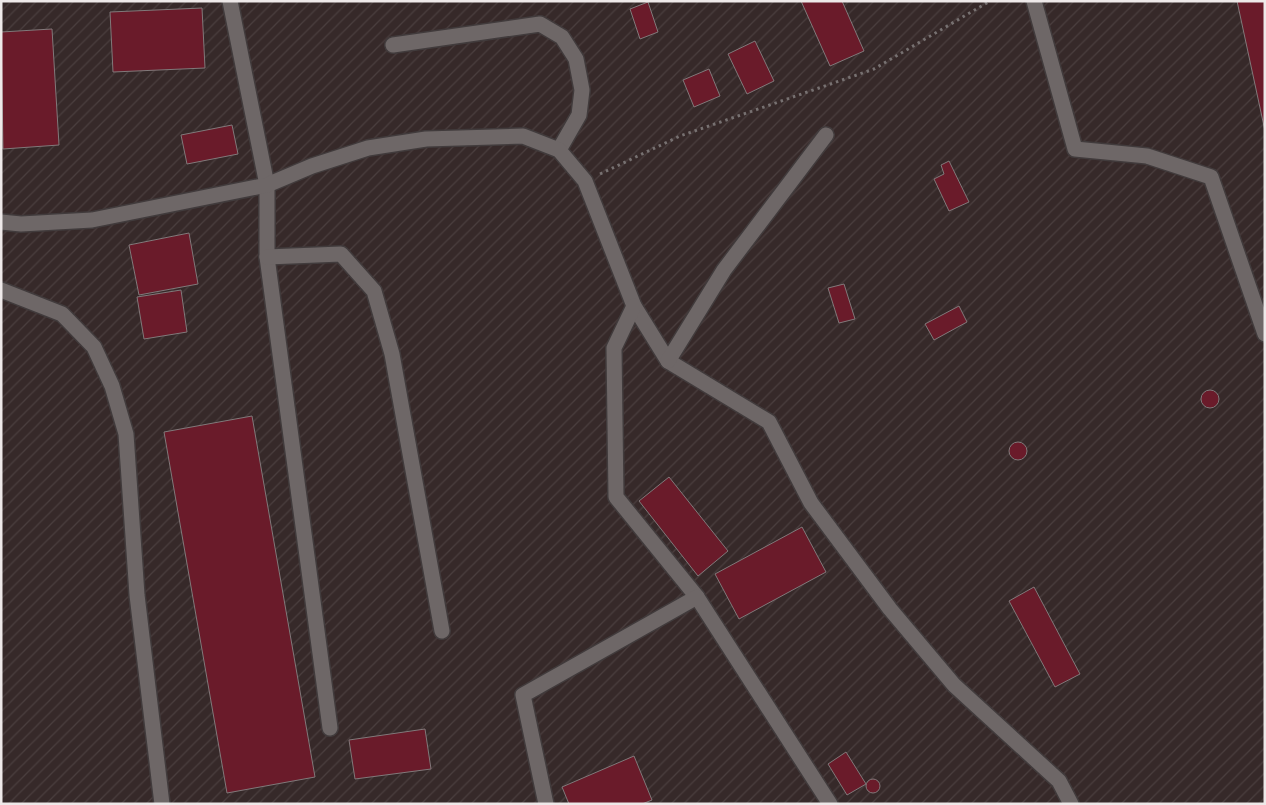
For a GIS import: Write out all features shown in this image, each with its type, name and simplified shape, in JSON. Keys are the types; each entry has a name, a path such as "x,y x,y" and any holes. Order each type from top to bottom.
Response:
{"street":[{"path":"230,1 268,185 266,257 330,728"},
{"path":"1034,1 1075,149 1146,156 1211,177 1265,334"},
{"path":"393,45 540,24 562,37 576,59 582,90 578,115 559,150"},
{"path":"1,222 21,224 92,220 268,185 312,166 368,148 426,139 498,135 523,136 559,150 586,181 634,306 668,361 768,422 811,503 890,610 954,685 1059,781 1071,804"},
{"path":"668,361 724,270 826,136"},
{"path":"266,257 341,254 374,291 392,354 442,631"},
{"path":"1,290 62,314 94,347 112,386 126,434 137,595 162,804"},
{"path":"634,306 614,348 616,497 697,597 830,804"},
{"path":"546,804 523,695 697,597"}],"path":[{"path":"586,181 680,136 874,69 990,1"}],"shaded area":[{"path":"1,1 1265,1 1265,804 1,804"}],"building":[{"path":"801,1 842,1 864,51 830,66"},
{"path":"1237,1 1265,1 1265,131"},
{"path":"648,2 658,32 640,39 630,9"},
{"path":"202,8 205,68 113,72 110,12"},
{"path":"52,29 59,145 3,149 1,32"},
{"path":"755,41 774,81 747,94 728,54"},
{"path":"709,69 720,96 694,107 683,80"},
{"path":"232,125 238,154 187,164 181,135"},
{"path":"949,161 969,202 949,211 934,179 944,174 941,165"},
{"path":"189,233 198,284 139,295 129,245"},
{"path":"844,284 855,319 839,323 828,288"},
{"path":"181,290 187,332 144,339 137,297"},
{"path":"959,306 967,322 934,340 925,324"},
{"path":"1210,390 1218,395 1219,399 1214,407 1210,408 1202,403 1201,399 1206,391"},
{"path":"252,416 315,777 227,793 164,432"},
{"path":"1018,442 1026,447 1027,451 1022,459 1018,460 1010,455 1009,451 1014,443"},
{"path":"669,477 728,551 698,576 639,501"},
{"path":"802,527 826,572 739,619 715,574"},
{"path":"1034,587 1080,674 1055,687 1009,601"},
{"path":"425,729 431,769 355,779 349,740"},
{"path":"846,752 866,784 847,795 828,764"},
{"path":"634,756 652,800 642,804 569,804 562,787"},
{"path":"870,779 876,779 880,786 876,793 870,793 866,789 866,783"}]}
